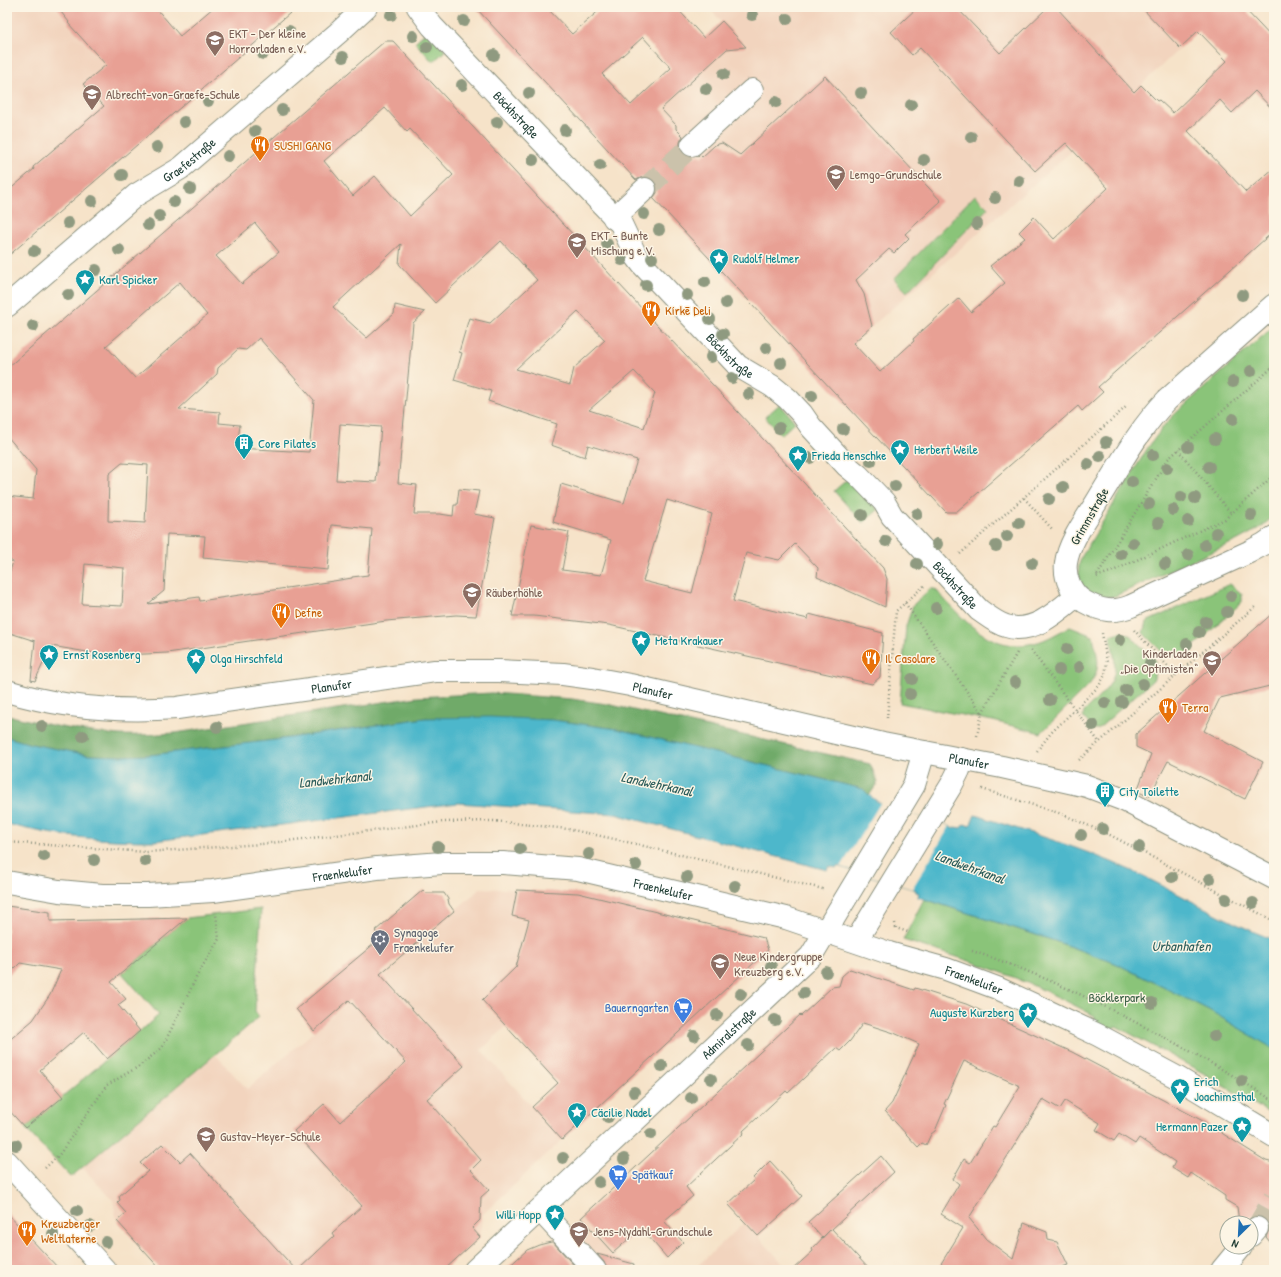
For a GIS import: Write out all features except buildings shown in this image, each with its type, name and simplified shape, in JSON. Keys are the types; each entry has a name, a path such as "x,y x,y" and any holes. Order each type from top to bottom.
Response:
{"street":[{"name":"Graefestraße","path":"7,306 136,196 181,168 338,33 366,7"},
{"name":"Böckhstraße","path":"418,7 432,26 620,224 636,256 680,304 738,366 772,386 788,399 802,414 811,427 847,466 858,474 884,502 892,516 979,610 995,621 1007,626 1023,628 1045,620 1076,596"},
{"path":"692,146 752,90"},
{"path":"614,218 645,189"},
{"name":"Grimmstraße","path":"1076,596 1067,575 1066,564 1070,549 1080,529 1140,432 1167,400 1274,306"},
{"path":"1076,596 1094,607 1117,611 1249,552 1274,537"},
{"name":"Planufer","path":"7,691 61,704 122,710 152,710 177,708 435,671 498,671 563,674 592,678 630,685 883,744 1030,773 1087,786 1124,800 1274,878"},
{"name":"Admiralstraße","path":"475,1270 811,956 914,785 924,752"},
{"path":"856,941 954,781 959,770 961,759"},
{"name":"Fraenkelufer","path":"7,882 59,891 102,895 148,895 213,891 384,868 442,863 503,863 578,869 786,918 892,954 946,969 997,988 1098,1035 1178,1078 1274,1136"},
{"path":"7,1162 105,1270"},
{"path":"540,1210 595,1270"},
{"path":"1222,1270 1234,1255"}],"path":[{"path":"1274,366 1168,459 1096,577 1114,571 1225,519 1274,475"},
{"path":"960,554 1126,407"},
{"path":"1178,450 1231,513"},
{"path":"1024,498 1056,533"},
{"path":"887,718 896,611 926,584"},
{"path":"905,603 982,713"},
{"path":"1079,760 1256,607"},
{"path":"1030,773 1038,749 1051,733 1099,686 1105,675 1107,662 1101,627 1100,609"},
{"path":"1131,627 1176,675"},
{"path":"977,736 982,713 1021,647"},
{"path":"1029,648 1099,742"},
{"path":"985,790 1062,814 1110,835 1274,921"},
{"path":"28,1185 59,1155 107,1085 138,1067 162,1048 199,972 219,939 213,891"}],"shaded area":[{"name":"Albrecht-von-Graefe-Schule","path":"7,7 155,7 215,77 60,212 7,195"},
{"name":"Lemgo-Grundschule","path":"708,7 1223,7 1073,150 863,334 818,376 630,173 631,105 722,22"},
{"name":"Gustav-Meyer-Schule","path":"481,888 578,893 561,976 481,1050 562,1140 481,1216 480,1237 444,1270 161,1270 117,1221 113,1200 82,1167 215,1054 247,1089"},
{"name":"Jens-Nydahl-Grundschule","path":"581,1218 628,1270 525,1270 556,1242"},
{"name":"Jens-Nydahl-Grundschule","path":"745,1222 789,1270 693,1270"}],"green space":[{"path":"427,31 446,50 433,62 415,42"},
{"path":"975,195 988,208 907,292 894,279"},
{"path":"1274,326 1274,516 1260,528 1238,540 1115,596 1096,596 1089,593 1080,582 1079,565 1082,556 1147,449 1166,423 1176,413"},
{"path":"780,404 795,422 781,435 765,417"},
{"path":"850,477 878,510 863,523 834,491"},
{"path":"1230,584 1242,594 1242,602 1183,656 1165,655 1143,633 1146,622"},
{"path":"930,589 935,589 967,622 978,631 990,638 1004,643 1018,645 1039,642 1070,627 1093,636 1098,661 1096,672 1089,685 1041,733 993,721 900,703 906,626 913,605"},
{"path":"1121,632 1131,636 1155,661 1154,679 1098,729 1093,729 1083,717 1084,712 1103,693 1113,678 1115,662 1110,635"},
{"path":"492,693 572,699 607,704 870,764 878,782 869,796 863,789 617,729 553,720 425,718 275,740 150,755 121,756 89,755 31,744 7,737 7,715 77,730 120,735 141,735 175,733 417,697"},
{"name":"Böcklerpark","path":"924,899 1052,940 1115,963 1209,1010 1274,1049 1274,1116 1203,1073 1116,1026 1108,1032 1094,1026 1095,1016 1049,993 991,968 903,940"},
{"path":"261,909 255,1011 259,1017 71,1177 25,1128 159,1015 122,973 187,918"}],"water":[{"path":"490,717 553,720 617,729 863,789 872,798 882,804 954,828 961,828 964,824 970,826 975,815 1053,840 1130,870 1237,924 1274,940 1274,1049 1209,1010 1115,963 1052,940 918,897 919,893 916,892 916,890 837,866 836,868 829,866 827,870 615,814 458,803 154,841 117,840 61,835 7,824 7,737 31,744 89,755 150,755 275,740 425,718"}],"pier":[{"path":"881,802 894,809 950,826 912,889 841,867"}],"tunnel":[{"path":"645,189 692,145"},
{"path":"1259,1224 1274,1198"}],"place":[{"name":"EKT - Der kleine Horrorladen e.V.","path":"215,57"},
{"name":"Albrecht-von-Graefe-Schule","path":"92,111"},
{"name":"SUSHI GANG","path":"260,162"},
{"name":"Lemgo-Grundschule","path":"836,191"},
{"name":"EKT - Bunte Mischung e.V.","path":"577,259"},
{"name":"Rudolf Helmer","path":"719,275"},
{"name":"Karl Spicker","path":"85,296"},
{"name":"Kírkē Deli","path":"651,327"},
{"name":"Core Pilates","path":"244,460"},
{"name":"Herbert Weile","path":"900,466"},
{"name":"Frieda Henschke","path":"798,472"},
{"name":"Räuberhöhle","path":"472,609"},
{"name":"Defne","path":"281,629"},
{"name":"Meta Krakauer","path":"641,657"},
{"name":"Ernst Rosenberg","path":"49,671"},
{"name":"Olga Hirschfeld","path":"196,675"},
{"name":"Il Casolare","path":"871,675"},
{"name":"Kinderladen „Die Optimisten“","path":"1212,677"},
{"name":"Terra","path":"1168,724"},
{"name":"City Toilette","path":"1105,808"},
{"name":"Synagoge Fraenkelufer","path":"380,956"},
{"name":"Neue Kindergruppe Kreuzberg e.V.","path":"720,980"},
{"name":"Bauerngarten","path":"683,1024"},
{"name":"Auguste Kurzberg","path":"1028,1029"},
{"name":"Erich Joachimsthal","path":"1180,1105"},
{"name":"Cäcilie Nadel","path":"577,1129"},
{"name":"Hermann Pazer","path":"1242,1143"},
{"name":"Gustav-Meyer-Schule","path":"206,1153"},
{"name":"Spätkauf","path":"618,1191"},
{"name":"Willi Hopp","path":"555,1231"},
{"name":"Kreuzberger Weltlaterne","path":"27,1247"},
{"name":"Jens-Nydahl-Grundschule","path":"579,1248"}],"water label":[{"name":"Landwehrkanal","path":"335,779"},
{"name":"Landwehrkanal","path":"657,784"},
{"name":"Landwehrkanal","path":"970,867"},
{"name":"Urbanhafen","path":"1181,946"}]}
